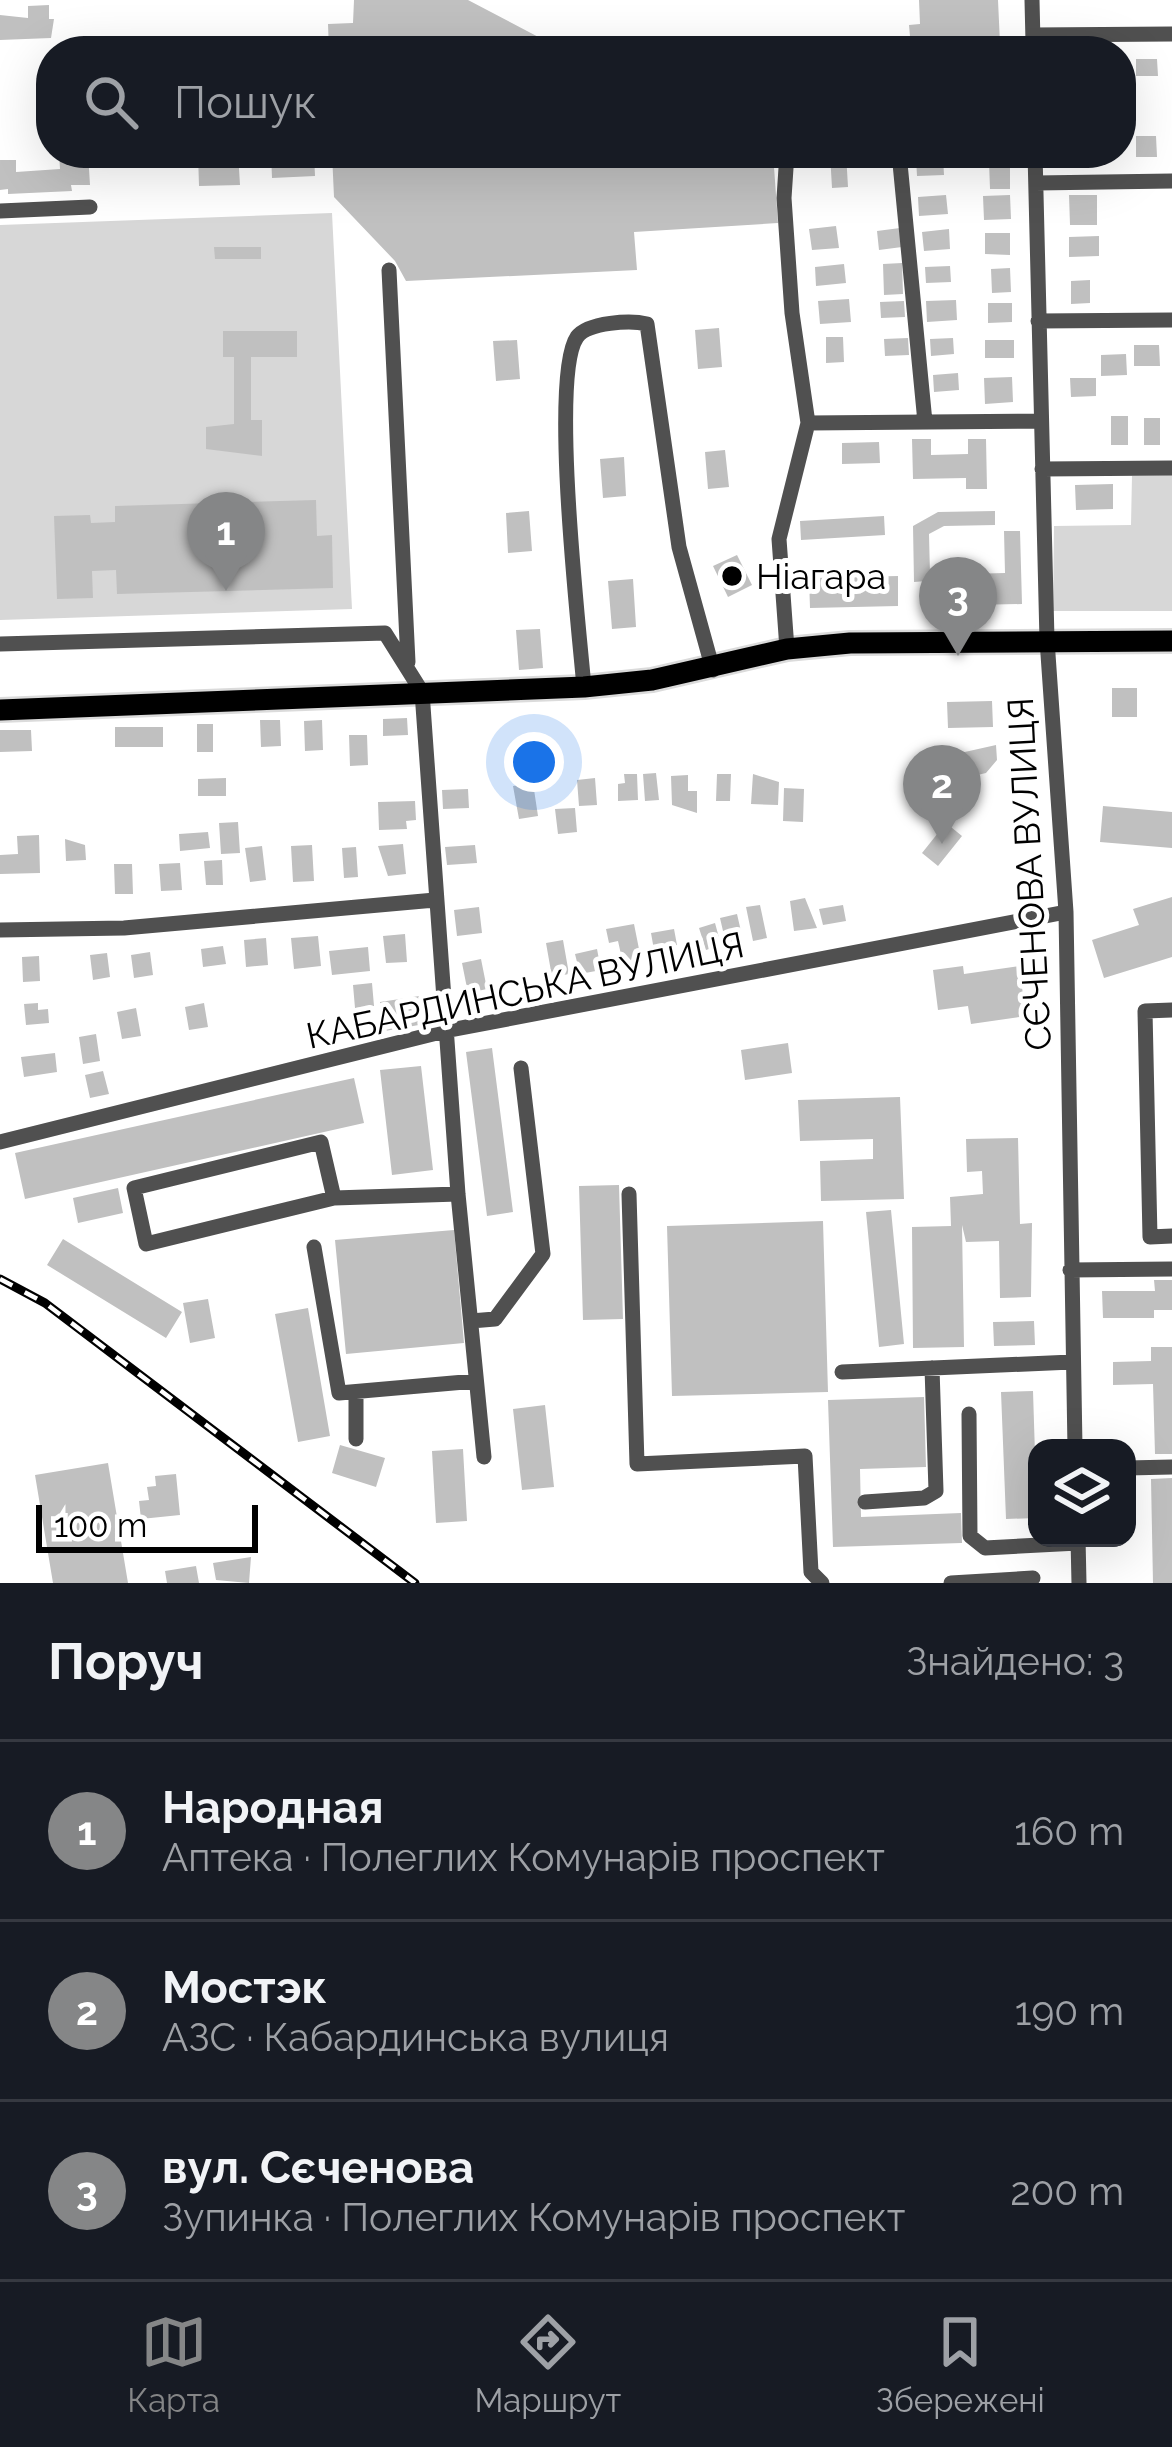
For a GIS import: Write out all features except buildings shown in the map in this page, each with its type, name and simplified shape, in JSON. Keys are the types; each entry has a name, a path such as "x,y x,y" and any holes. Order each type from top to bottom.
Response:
{"main road":[{"path":"0,710 584,687 713,670 787,649 1172,641"}],"street":[{"path":"1032,0 1033,36"},
{"path":"1136,37 1172,34"},
{"path":"786,168 784,198 808,423 778,539 787,649"},
{"path":"900,168 925,422"},
{"name":"СЄЧЕНОВА ВУЛИЦЯ","path":"1036,168 1047,640 1066,912 1075,1439"},
{"path":"1036,182 1172,181"},
{"path":"0,211 90,207"},
{"path":"389,270 408,667"},
{"path":"1038,321 1172,320"},
{"path":"584,687 565,447 572,350 580,333 590,328 646,324 679,547 713,670"},
{"path":"808,423 1040,421"},
{"path":"1042,469 1172,468"},
{"path":"0,644 385,633 408,667 422,692 458,1194 484,1457"},
{"path":"0,930 124,928 435,900"},
{"name":"КАБАРДИНСЬКА ВУЛИЦЯ","path":"0,1142 446,1031 1066,912"},
{"path":"1172,1010 1144,1011 1150,1237 1172,1236"},
{"path":"471,1322 495,1319 543,1253 521,1068"},
{"path":"334,1198 321,1142 134,1188 146,1244 334,1198 458,1194"},
{"path":"629,1193 637,1464 805,1456 811,1572 822,1583"},
{"path":"314,1247 339,1394 476,1381"},
{"path":"1070,1270 1172,1269"},
{"path":"842,1372 1072,1362"},
{"path":"865,1502 924,1498 936,1491 932,1368"},
{"path":"356,1392 356,1439"},
{"path":"970,1414 970,1536 986,1548 1028,1545"},
{"path":"1136,1468 1172,1466"},
{"path":"1078,1547 1079,1583"},
{"path":"950,1583 1033,1578"}],"shaded area":[{"path":"332,213 352,609 0,620 0,225"},
{"path":"1172,475 1172,611 1053,611 1054,526 1131,525 1132,476"}],"railway":[{"path":"0,1279 45,1303 415,1583"}],"place":[{"name":"Ніагара","path":"732,576"},
{"name":"Народная","path":"226,591"},
{"name":"вул. Сєченова","path":"958,656"},
{"name":"Мостэк","path":"942,844"}]}
